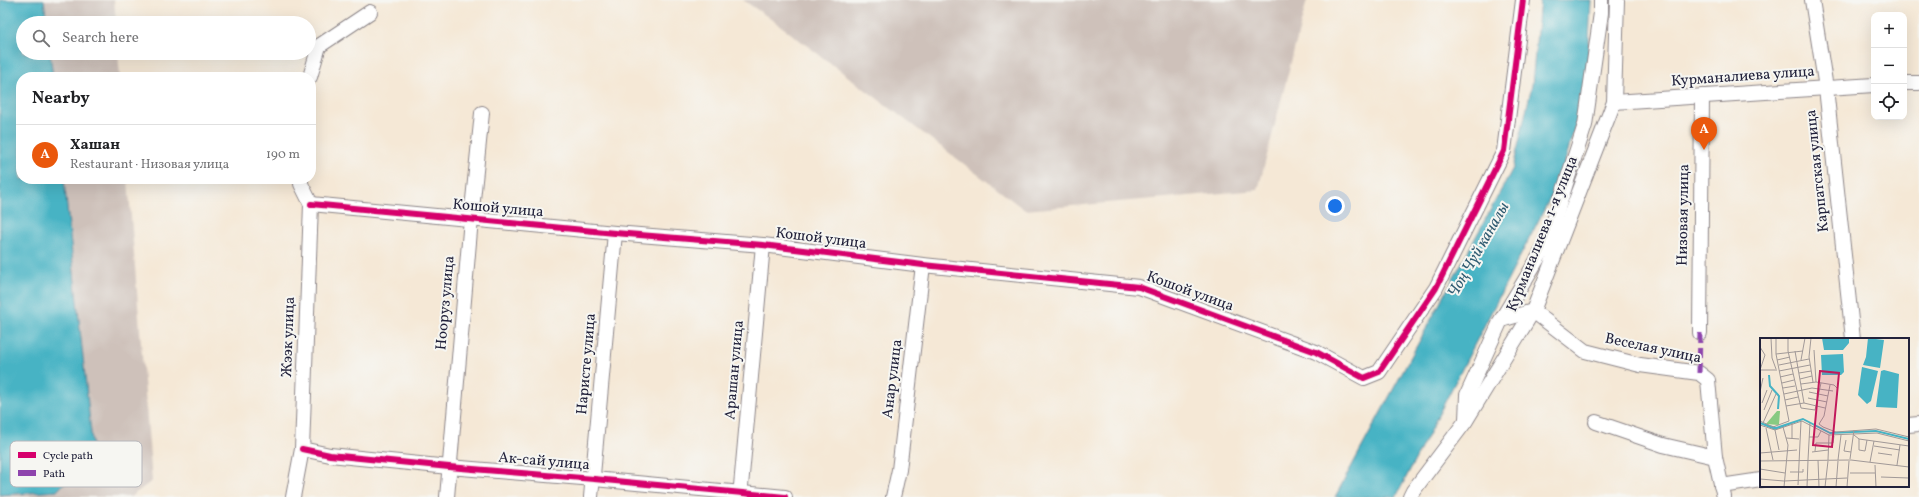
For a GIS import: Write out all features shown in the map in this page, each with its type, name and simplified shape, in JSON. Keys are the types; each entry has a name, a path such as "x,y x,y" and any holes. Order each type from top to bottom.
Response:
{"street":[{"name":"Кошой улица","path":"311,204 615,233 763,245 923,265 1139,287 1316,352 1364,378 1379,372 1436,288 1504,151 1522,0"},
{"path":"1465,422 1467,396 1501,320 1546,245 1584,125 1601,13 1601,0"},
{"name":"Курманалиева 1-я улица","path":"1410,497 1465,422 1534,311 1614,102 1617,0"},
{"name":"Карпатская улица","path":"1812,0 1826,88 1853,338"},
{"path":"316,56 319,46 370,12"},
{"path":"311,72 315,60"},
{"path":"1907,84 1919,82"},
{"name":"Курманалиева улица","path":"1614,102 1871,85"},
{"name":"Низовая улица","path":"1700,333 1702,96"},
{"path":"1584,125 1614,102"},
{"name":"Нооруз улица","path":"447,497 470,219 482,113"},
{"name":"Жээк улица","path":"293,497 302,449 311,204 301,184"},
{"name":"Наристе улица","path":"592,497 615,233"},
{"name":"Арашан улица","path":"740,495 763,245"},
{"name":"Анар улица","path":"893,497 899,470 923,265"},
{"path":"1501,320 1534,311"},
{"name":"Веселая улица","path":"1534,311 1585,351 1640,365 1699,373 1708,380 1715,457 1723,492"},
{"path":"1596,422 1663,445 1715,457"},
{"path":"1909,425 1919,424"},
{"name":"Ак-сай улица","path":"302,449 330,456 594,479 740,495 785,497"},
{"path":"1723,492 1760,480"}],"shaded area":[{"path":"0,0 114,0 115,16 16,16 16,60 119,60 120,72 16,72 16,184 128,184 152,481 130,497 0,497"},
{"path":"743,0 1307,0 1258,190 1025,210 777,23"}],"water":[{"path":"0,0 44,0 46,16 16,16 16,60 51,60 52,72 16,72 16,184 65,184 92,441 10,441 10,487 61,487 57,491 0,495"},
{"name":"Чоң Чүй каналы","path":"1540,0 1591,0 1587,85 1560,179 1396,497 1335,497 1513,168 1532,85"}],"marked path":[{"path":"1699,373 1700,333"}],"cycle path":[{"path":"311,204 615,233 763,245 923,265 1139,287 1316,352 1364,378 1379,372 1436,288 1504,151 1523,0"},
{"path":"302,449 330,455 449,467 785,497"}],"place":[{"name":"Хашан","path":"1704,150"}]}
